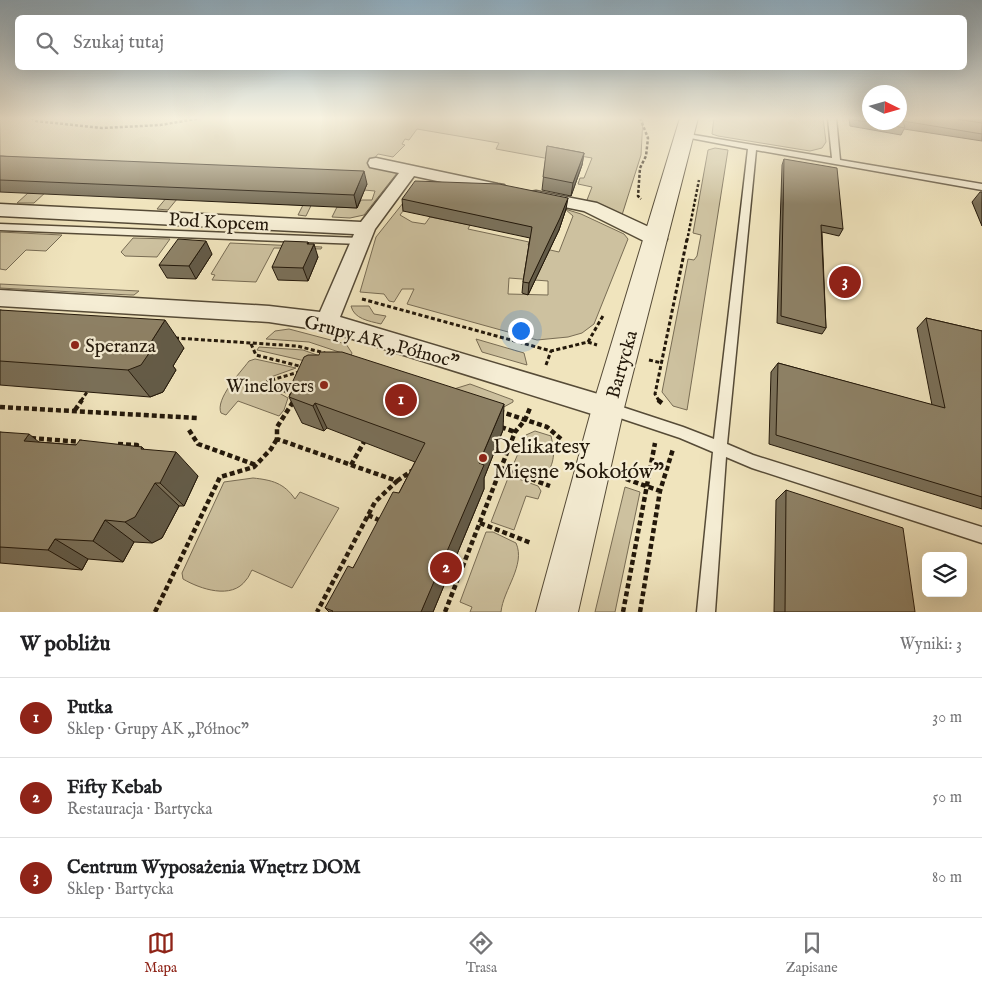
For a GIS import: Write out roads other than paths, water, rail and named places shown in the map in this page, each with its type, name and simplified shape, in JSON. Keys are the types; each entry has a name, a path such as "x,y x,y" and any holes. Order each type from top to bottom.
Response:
{"street":[{"name":"Bartycka","path":"557,612 608,408 682,147"},
{"path":"376,163 590,207 657,239"},
{"path":"327,322 363,235 409,170"},
{"name":"Pod Kopcem","path":"0,210 363,235"},
{"name":"Grupy AK „Północ”","path":"0,298 269,314 327,322 608,408"}],"lane":[{"path":"706,612 720,448 752,147 982,187"},
{"path":"835,147 836,161"},
{"path":"0,227 363,235"},
{"path":"608,408 659,425 761,464 982,535"}],"place":[{"name":"Centrum Wyposażenia Wnętrz DOM","path":"845,282"},
{"name":"Speranza","path":"75,345"},
{"name":"Winelovers","path":"324,385"},
{"name":"Putka","path":"401,400"},
{"name":"Delikatesy Mięsne \"Sokołów\"","path":"483,458"},
{"name":"Fifty Kebab","path":"446,568"}]}
